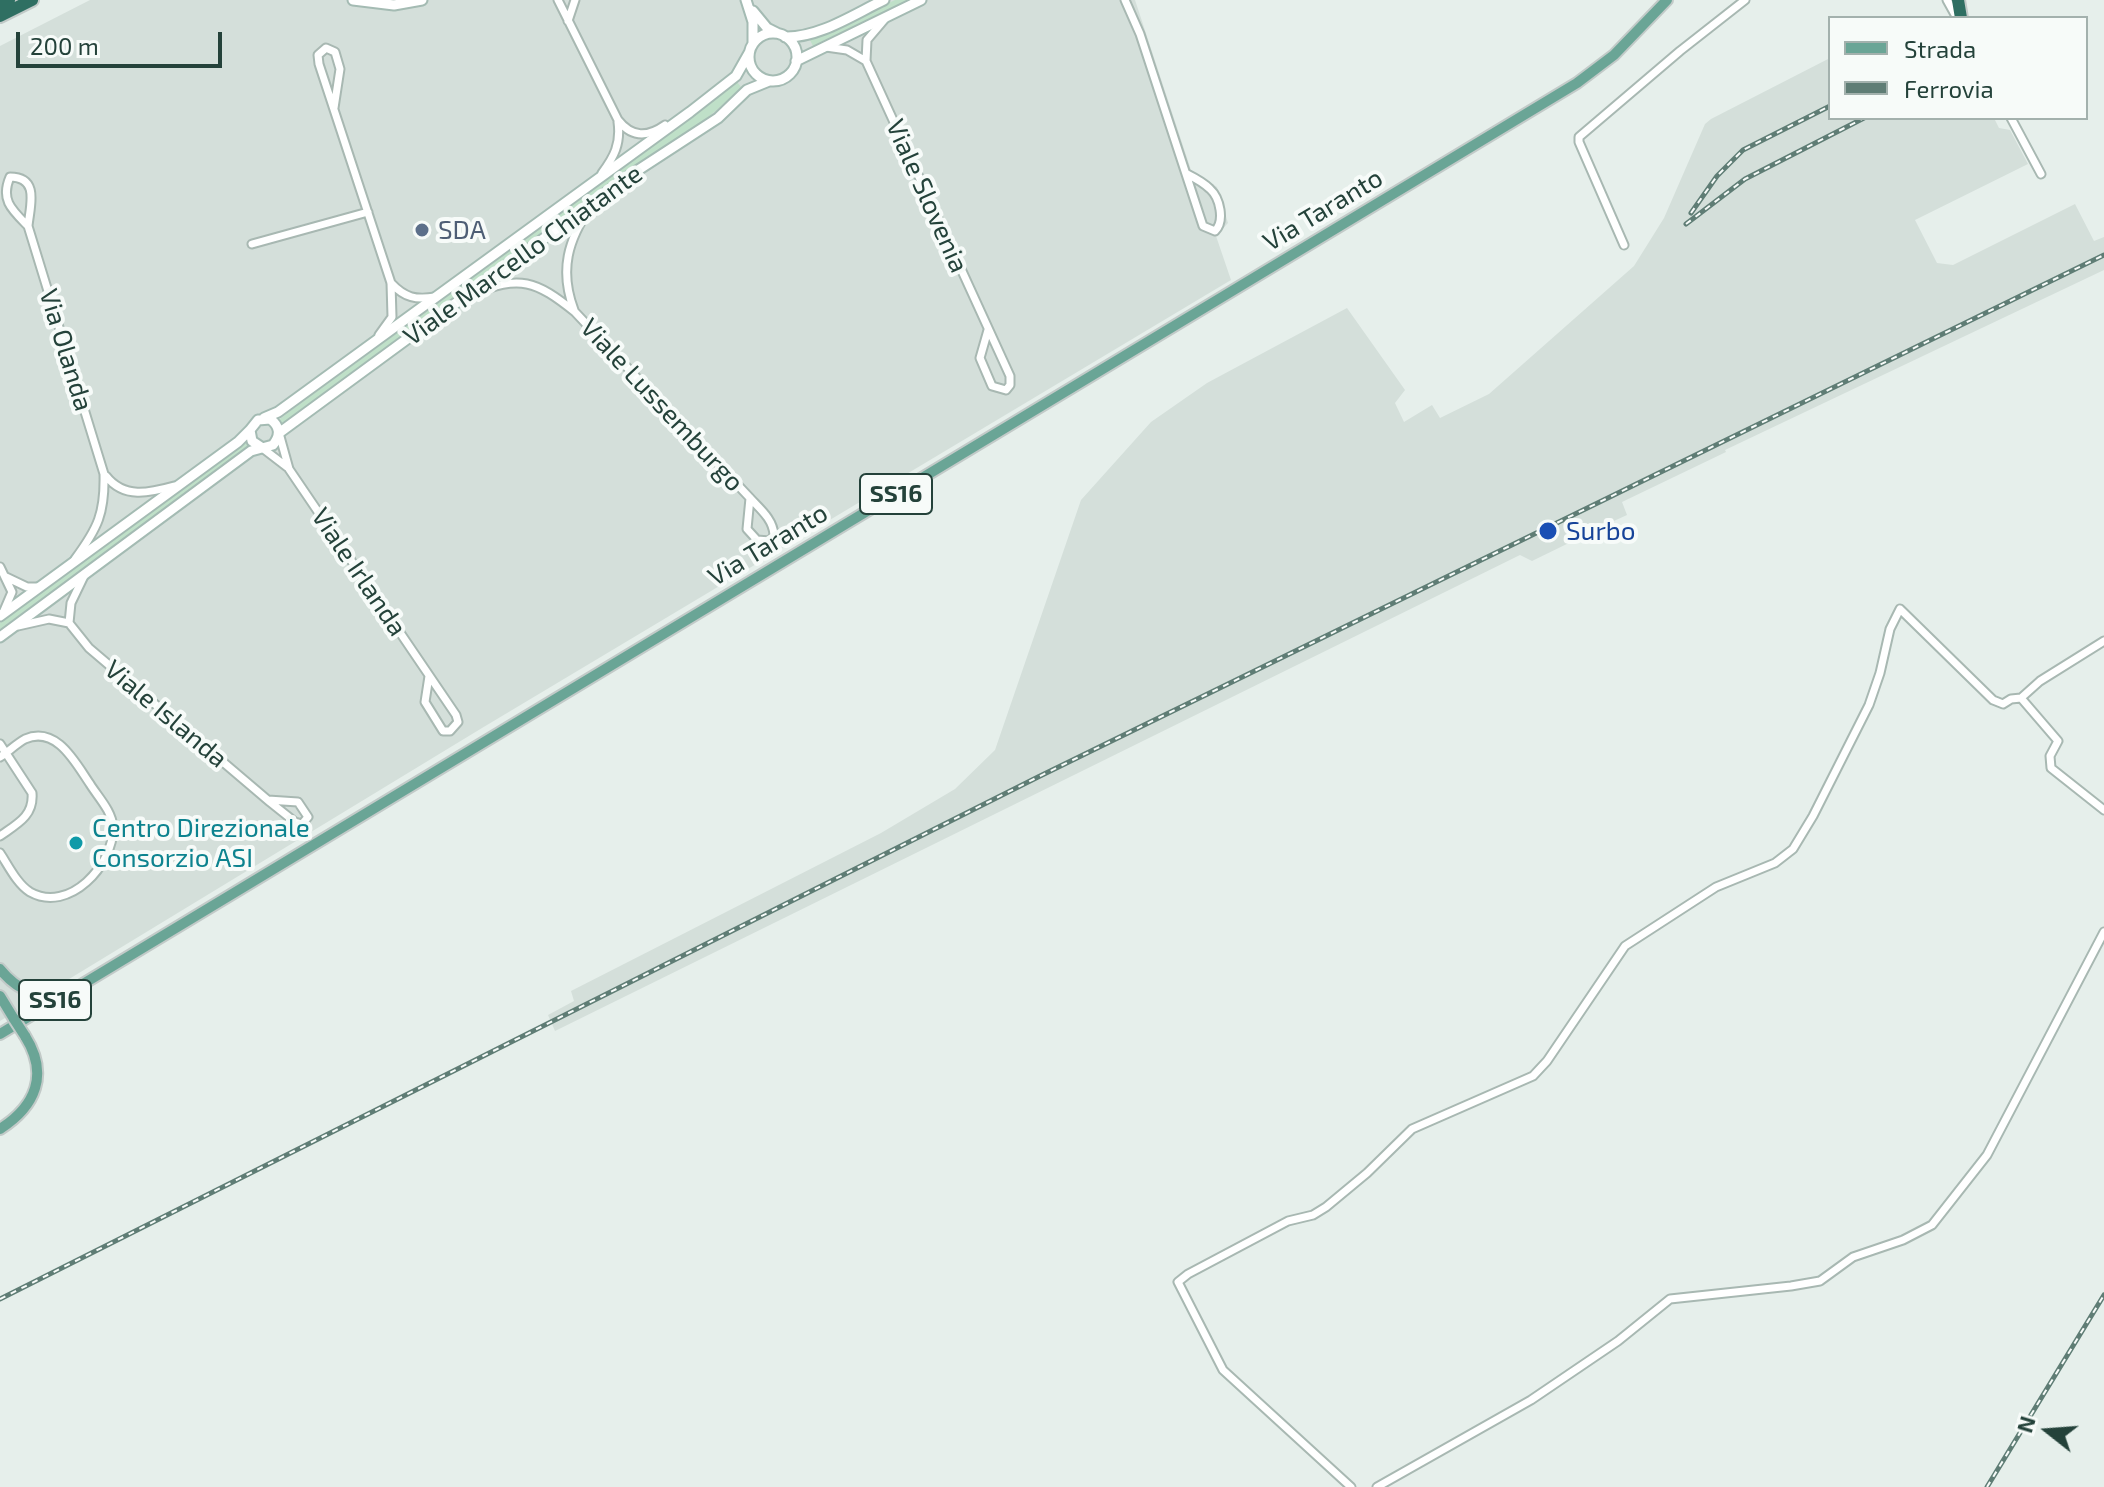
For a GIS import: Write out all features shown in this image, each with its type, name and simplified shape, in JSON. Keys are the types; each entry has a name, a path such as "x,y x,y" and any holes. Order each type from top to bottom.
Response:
{"highway":[{"path":"0,4 9,0"},
{"path":"0,16 32,0"}],"main road":[{"name":"Via Taranto","path":"0,1034 1577,83 1614,55 1667,0"},
{"path":"0,969 15,987 46,994 57,992 91,973 110,967"},
{"path":"0,996 25,1036 36,1061 37,1078 29,1104 0,1129"}],"street":[{"path":"353,0 385,5 422,0"},
{"path":"558,0 624,128 642,135 653,133 690,112"},
{"path":"568,21 575,0"},
{"name":"Viale Marcello Chiatante","path":"2,615 238,442 253,424 278,412 690,112 736,76 763,35 803,35 884,0"},
{"name":"Viale Marcello Chiatante","path":"0,637 251,451 273,445 279,433 629,176 718,118 747,90 783,78 794,68 796,61 921,0"},
{"path":"1125,0 1140,34 1203,226 1215,231 1220,226 1221,216 1213,191 1187,174"},
{"path":"1624,245 1579,137 1745,0"},
{"path":"747,3 767,28 794,47 796,61"},
{"path":"747,3 753,22 752,68 769,81"},
{"path":"824,47 847,50 866,61 867,40 888,15"},
{"path":"334,108 340,69 335,52 326,48 318,55 319,64 391,283 392,317 370,346"},
{"name":"Viale Slovenia","path":"866,61 1010,376 1010,385 1006,390 992,386 980,358 988,330"},
{"path":"597,180 615,157 618,120"},
{"path":"2012,120 2041,174"},
{"name":"Via Olanda","path":"28,226 6,203 4,187 10,177 20,177 29,183 32,194 28,226 104,474 105,496 100,520 95,533 74,562"},
{"name":"Viale Lussemburgo","path":"575,312 565,263 574,234 593,203"},
{"path":"252,244 368,212"},
{"path":"391,283 402,294 413,298 437,297"},
{"name":"Viale Lussemburgo","path":"464,298 495,286 534,284 549,291 575,312 750,498 774,526 770,541 757,540 747,529 750,498"},
{"path":"264,418 275,422 279,433"},
{"path":"250,430 252,441 261,447"},
{"name":"Viale Irlanda","path":"279,433 289,469"},
{"name":"Viale Irlanda","path":"261,447 289,469 456,715 458,722 450,731 443,731 425,702 429,676"},
{"path":"104,474 112,483 134,493 179,485"},
{"path":"0,567 12,592 2,615"},
{"path":"12,628 49,619 69,623 71,603 86,574"},
{"path":"6,577 27,587 40,587"},
{"path":"1351,1487 1223,1370 1178,1282 1288,1221 1313,1215 1326,1207 1412,1129 1533,1076 1547,1061 1625,946 1716,887 1785,857 1803,834 1869,705 1890,629 1900,609 1993,700 2003,704 2021,698 2040,681 2104,641"},
{"name":"Viale Islanda","path":"69,623 89,648 268,800 295,822 302,824 308,817 298,802 268,800"},
{"path":"2021,698 2058,741 2050,756 2051,768 2104,810"},
{"path":"0,853 22,885 31,892 53,897 66,894 100,868 109,850 113,828 107,810 65,746 47,739 30,738 3,755"},
{"path":"0,744 3,755 32,793 33,802 26,818 0,836"},
{"path":"1377,1487 1531,1400 1618,1341 1670,1299 1820,1281 1853,1257 1903,1240 1932,1225 1987,1155 2104,932"}],"shaded area":[{"path":"90,0 1135,0 1191,170 1217,187 1228,223 1216,236 1231,280 482,728 0,1021 0,46"},
{"path":"1828,59 1828,120 1995,120 1999,128 2010,130 2028,164 1915,220 1937,263 1953,265 2075,204 2094,241 2104,237 2104,270 1622,502 1627,515 1532,561 1520,555 555,1031 548,1015 574,1001 571,991 881,833 955,789 995,750 1081,500 1151,422 1207,383 1347,308 1405,390 1395,403 1404,422 1432,405 1440,418 1489,394 1634,266 1664,218 1705,124"}],"green space":[{"path":"895,0 909,0 813,46 810,40"},
{"path":"737,82 741,87 691,130 635,166 280,423 280,419 293,409"},
{"path":"244,441 249,447 0,629 0,623"}],"railway":[{"path":"1691,213 1717,176 1743,150 1828,107"},
{"path":"1686,224 1745,179 1860,120"},
{"path":"0,1299 1038,777 2104,255"},
{"path":"1987,1487 2104,1295"}],"place":[{"name":"SDA","path":"422,230"},
{"name":"Surbo","path":"1548,531"},
{"name":"Centro Direzionale Consorzio ASI","path":"76,843"}]}
